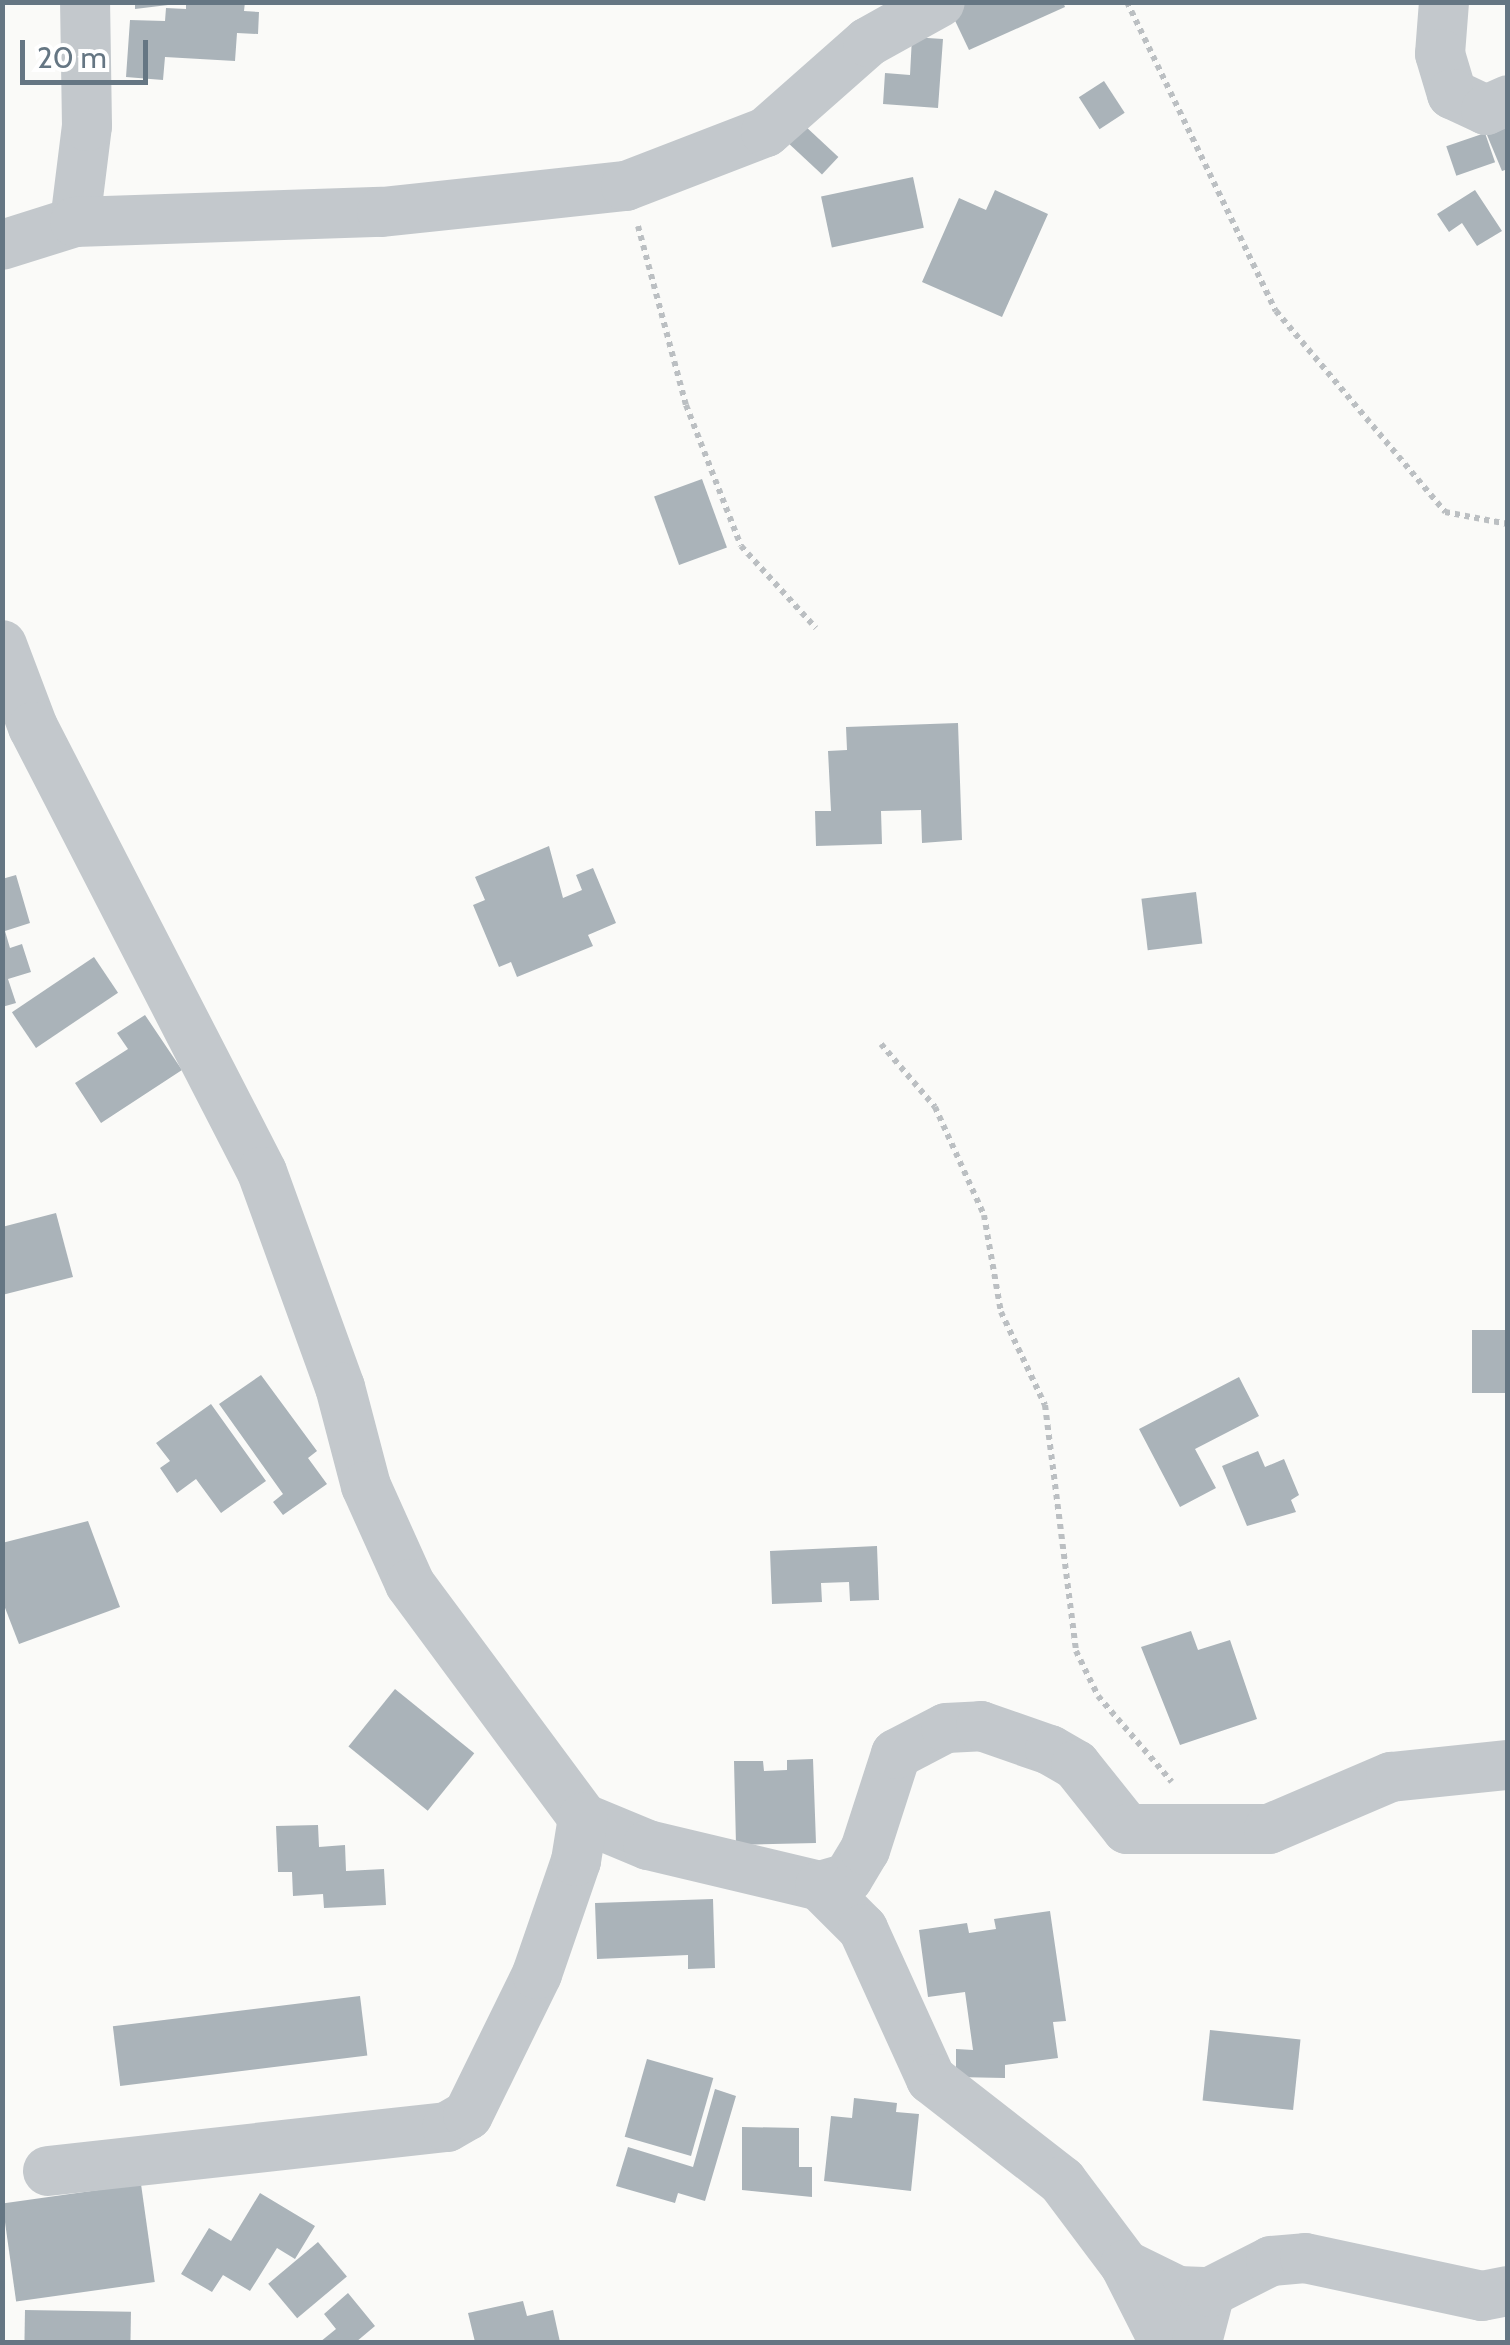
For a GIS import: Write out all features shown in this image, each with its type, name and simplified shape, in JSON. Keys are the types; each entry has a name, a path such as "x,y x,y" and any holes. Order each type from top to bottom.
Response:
{"street":[{"path":"75,222 87,126 85,2"},
{"path":"2,245 75,222 382,212 626,186 766,132 868,42 940,2"},
{"path":"1444,2 1440,54 1452,94 1486,110 1508,100"},
{"path":"2,646 33,727 262,1172 340,1386 366,1486 410,1584 583,1818 648,1844 820,1886 848,1878 865,1850 896,1754 946,1728 982,1726 1050,1750 1076,1765 1127,1829 1269,1829 1391,1777 1508,1765"},
{"path":"48,2171 448,2127 468,2115 537,1974 576,1862 583,1818"},
{"path":"820,1886 863,1929 931,2079 1062,2182 1125,2266 1164,2342"},
{"path":"1125,2266 1178,2291 1210,2292 1271,2261 1304,2258 1482,2296 1508,2292"},
{"path":"1197,2342 1210,2292"}],"path":[{"path":"1127,2 1276,311 1445,512 1508,524"},
{"path":"626,186 686,405 741,546 816,628"},
{"path":"881,1044 935,1106 984,1216 1002,1312 1045,1404 1076,1651 1098,1696 1212,1829"}],"building":[{"path":"135,2 168,2 168,5 135,9"},
{"path":"186,2 245,2 244,11 259,12 258,34 237,33 235,61 165,57 163,80 126,77 130,20 165,21 166,8 186,9"},
{"path":"961,2 1063,2 1065,7 969,50 949,8"},
{"path":"912,37 943,39 938,108 883,104 885,73 910,75"},
{"path":"1104,81 1125,113 1100,129 1079,97"},
{"path":"804,125 838,157 822,175 788,143"},
{"path":"1508,126 1508,169 1502,171 1487,135"},
{"path":"1485,133 1495,162 1456,176 1446,146"},
{"path":"913,177 924,228 832,247 821,197"},
{"path":"995,190 1048,214 1002,317 922,282 959,198 986,210"},
{"path":"1475,190 1502,231 1477,246 1462,223 1449,232 1437,214"},
{"path":"702,479 727,548 679,565 654,496"},
{"path":"958,723 962,840 922,843 921,810 881,811 882,844 816,846 815,811 831,811 828,751 847,750 846,727"},
{"path":"549,846 563,898 582,890 576,875 593,868 616,923 588,935 593,946 517,977 511,962 499,967 473,905 485,900 475,877"},
{"path":"16,875 30,923 5,931 10,948 22,944 31,972 8,979 16,1003 2,1007 2,879"},
{"path":"1196,892 1202,944 1148,950 1141,899"},
{"path":"94,957 118,993 36,1048 12,1012"},
{"path":"145,1015 182,1070 101,1123 75,1083 128,1049 117,1033"},
{"path":"56,1213 73,1277 2,1295 2,1227"},
{"path":"1472,1330 1508,1330 1508,1393 1472,1393"},
{"path":"261,1375 317,1451 308,1458 327,1484 283,1515 273,1502 283,1494 219,1404"},
{"path":"1239,1377 1259,1416 1195,1449 1216,1488 1180,1507 1139,1429"},
{"path":"211,1404 266,1481 221,1513 196,1479 177,1493 160,1468 170,1461 156,1443"},
{"path":"1258,1451 1265,1467 1284,1459 1299,1495 1291,1500 1296,1512 1247,1526 1222,1466"},
{"path":"88,1521 120,1607 19,1644 2,1600 2,1543"},
{"path":"877,1546 879,1600 850,1601 849,1582 821,1583 822,1602 772,1604 770,1551"},
{"path":"1191,1631 1198,1650 1230,1640 1257,1719 1180,1745 1141,1647"},
{"path":"395,1689 474,1753 428,1811 348,1747"},
{"path":"813,1759 816,1843 736,1845 734,1761 763,1761 764,1771 787,1770 787,1760"},
{"path":"318,1825 319,1847 345,1845 346,1871 384,1869 386,1905 324,1908 323,1894 293,1896 292,1872 278,1872 276,1826"},
{"path":"713,1899 715,1968 688,1969 688,1955 597,1959 595,1903"},
{"path":"1050,1911 1066,2021 1053,2022 1058,2058 1005,2065 1005,2078 956,2077 956,2049 973,2050 965,1992 928,1997 919,1930 967,1923 969,1933 996,1929 994,1919"},
{"path":"360,1996 367,2056 120,2086 113,2026"},
{"path":"1210,2030 1301,2040 1293,2110 1203,2101"},
{"path":"647,2059 713,2078 691,2156 625,2137"},
{"path":"715,2089 736,2096 705,2201 678,2193 675,2203 616,2186 628,2147 693,2167"},
{"path":"854,2098 897,2103 896,2112 919,2114 911,2191 824,2181 831,2116 852,2118"},
{"path":"742,2127 799,2128 799,2167 812,2167 812,2197 742,2190"},
{"path":"141,2184 155,2282 16,2302 2,2203"},
{"path":"260,2193 315,2226 295,2259 277,2248 250,2291 223,2275 212,2292 181,2274 209,2228 231,2241"},
{"path":"318,2242 347,2276 297,2318 268,2284"},
{"path":"348,2293 375,2326 356,2342 320,2342 336,2329 324,2314"},
{"path":"523,2301 527,2316 553,2310 560,2342 475,2342 468,2313"},
{"path":"25,2310 131,2312 130,2342 24,2342"}]}
